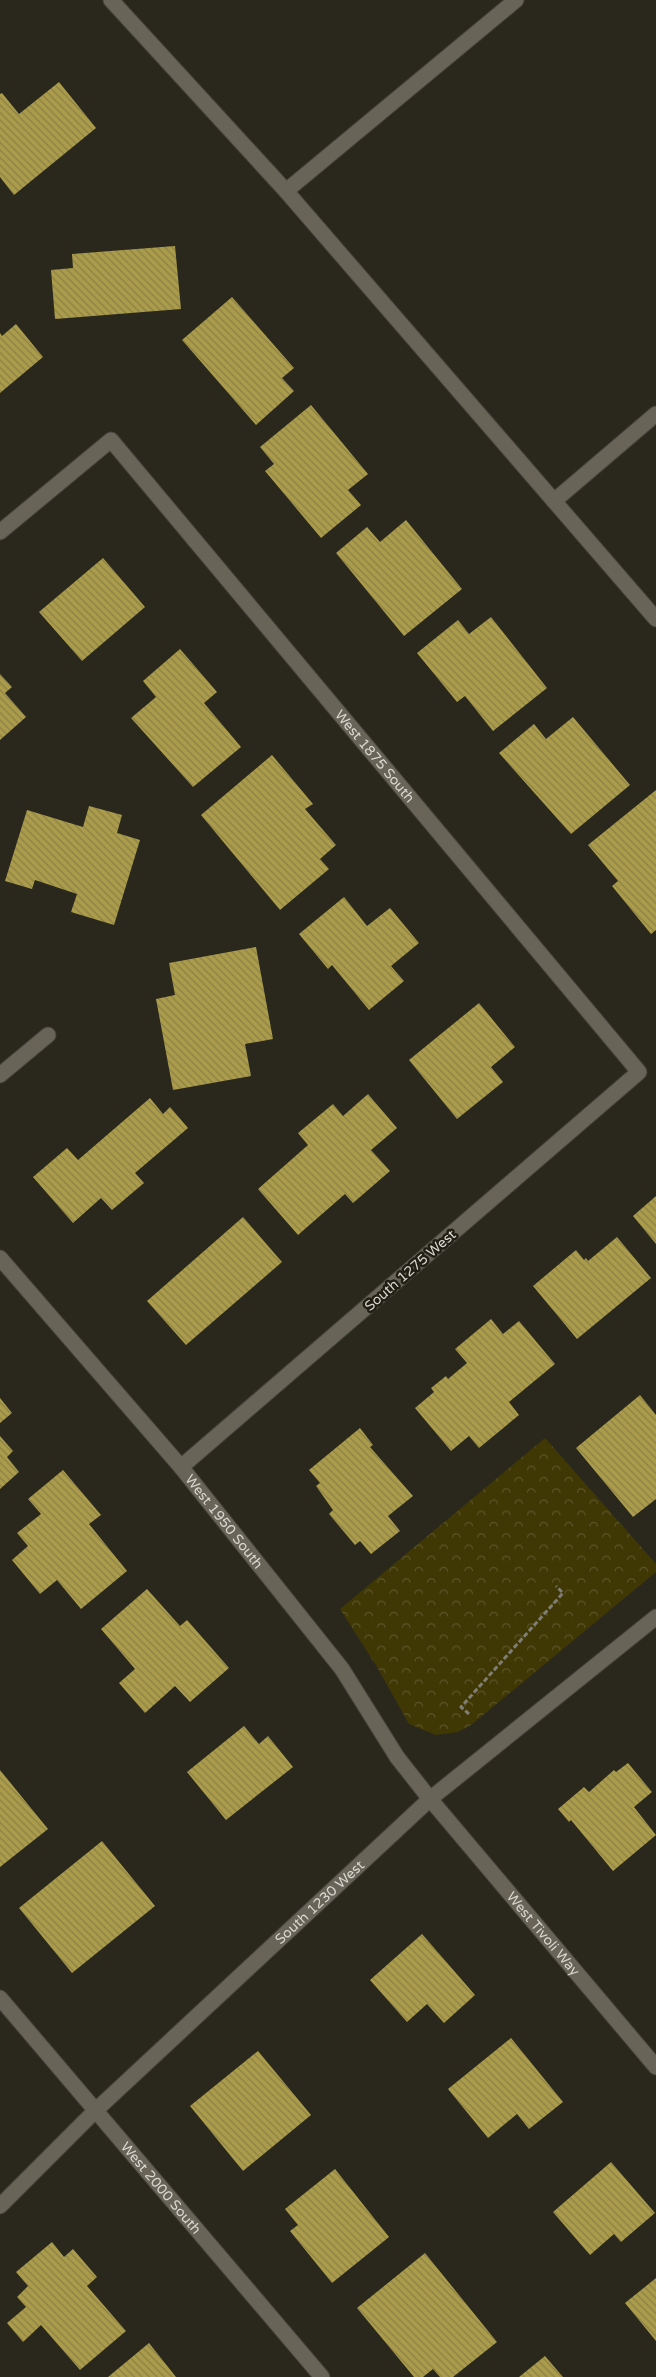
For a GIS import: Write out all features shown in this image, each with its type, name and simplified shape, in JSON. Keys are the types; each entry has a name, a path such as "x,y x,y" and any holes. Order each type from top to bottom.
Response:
{"street":[{"path":"111,0 286,191 656,619"},
{"path":"286,191 516,0"},
{"path":"554,501 656,414"},
{"name":"West 1875 South","path":"0,532 111,440 639,1072"},
{"path":"0,1074 48,1035"},
{"name":"South 1275 West","path":"180,1467 639,1072"},
{"name":"West 1950 South","path":"0,1258 180,1467 342,1669 397,1757 430,1799"},
{"name":"South 1230 West","path":"0,2206 95,2111 430,1799 656,1616"},
{"name":"West Tivoli Way","path":"430,1799 656,2067"},
{"name":"West 2000 South","path":"0,1998 322,2377"}],"path":[{"path":"469,1714 461,1707 562,1594 556,1586"}],"green space":[{"path":"545,1438 656,1564 656,1572 471,1725 458,1732 436,1735 409,1724 377,1667 340,1609"}],"building":[{"path":"59,82 96,128 14,195 0,177 0,94 2,93 19,114"},
{"path":"175,246 181,309 55,319 51,270 73,268 72,254"},
{"path":"232,297 294,368 282,378 294,391 256,425 182,340"},
{"path":"16,324 43,357 0,393 0,333 2,336"},
{"path":"311,405 368,474 348,490 361,505 321,538 265,471 274,464 260,447"},
{"path":"406,520 462,589 404,636 336,553 367,527 380,542"},
{"path":"103,558 145,607 82,661 39,612"},
{"path":"491,617 547,688 493,731 465,696 457,702 417,653 458,620 469,634"},
{"path":"180,649 217,692 204,703 241,747 193,787 131,718 156,697 143,681"},
{"path":"0,674 12,687 5,693 26,717 0,740"},
{"path":"573,717 630,785 571,834 499,753 534,724 546,739"},
{"path":"272,755 313,804 305,809 336,845 320,859 329,869 280,910 201,815"},
{"path":"656,790 656,930 651,934 612,886 618,881 588,845"},
{"path":"89,806 122,815 117,833 140,840 114,925 71,912 77,894 35,880 32,889 5,881 27,810 83,827"},
{"path":"344,897 367,926 390,908 419,943 391,966 404,981 369,1010 332,965 328,969 299,934"},
{"path":"256,947 273,1039 245,1044 251,1076 173,1090 156,999 175,995 169,963"},
{"path":"479,1003 515,1047 491,1067 503,1082 457,1119 409,1060"},
{"path":"368,1094 397,1128 371,1150 390,1171 353,1203 345,1194 298,1235 258,1189 308,1145 298,1133 333,1104 343,1116"},
{"path":"150,1098 163,1114 170,1107 188,1128 135,1173 144,1183 112,1210 101,1198 73,1223 33,1177 67,1148 78,1160"},
{"path":"656,1196 656,1244 633,1216"},
{"path":"243,1217 282,1262 186,1345 147,1301"},
{"path":"617,1237 651,1278 577,1339 533,1286 576,1250 584,1260 586,1258 588,1261"},
{"path":"491,1319 503,1334 519,1321 555,1364 509,1402 519,1415 479,1448 469,1436 451,1451 415,1408 434,1392 431,1388 446,1376 448,1379 467,1363 455,1349"},
{"path":"640,1395 656,1415 656,1499 633,1517 576,1448"},
{"path":"0,1398 12,1413 0,1423"},
{"path":"360,1428 373,1445 370,1447 413,1496 388,1516 400,1531 371,1554 360,1541 355,1545 329,1514 333,1510 316,1486 320,1483 309,1470"},
{"path":"0,1436 13,1451 7,1457 19,1472 0,1489"},
{"path":"63,1470 101,1515 89,1524 127,1571 81,1609 57,1580 40,1594 12,1560 28,1546 17,1533 41,1514 28,1499"},
{"path":"147,1589 180,1626 187,1620 229,1668 190,1702 175,1686 145,1713 119,1683 135,1669 101,1629"},
{"path":"244,1726 259,1744 268,1736 293,1767 226,1820 187,1772"},
{"path":"628,1763 652,1792 634,1807 656,1835 613,1871 571,1820 569,1822 558,1809 584,1787 589,1792 614,1770 616,1772"},
{"path":"0,1770 48,1829 0,1867"},
{"path":"102,1841 155,1906 72,1973 19,1908"},
{"path":"422,1934 475,1995 444,2023 427,2004 407,2022 370,1980"},
{"path":"511,2038 563,2102 529,2129 517,2114 488,2138 448,2089"},
{"path":"258,2051 311,2115 243,2171 190,2106"},
{"path":"611,2162 655,2213 621,2242 614,2234 590,2255 553,2212"},
{"path":"335,2169 389,2237 332,2283 290,2231 298,2225 285,2209"},
{"path":"52,2242 64,2257 73,2249 97,2277 87,2286 126,2331 80,2370 41,2325 23,2342 7,2323 26,2307 17,2297 28,2286 16,2272"},
{"path":"425,2253 497,2342 453,2377 440,2377 433,2369 423,2377 414,2377 357,2308"},
{"path":"656,2278 656,2341 625,2303"},
{"path":"149,2343 176,2377 108,2377"},
{"path":"545,2356 563,2377 519,2377"}]}
